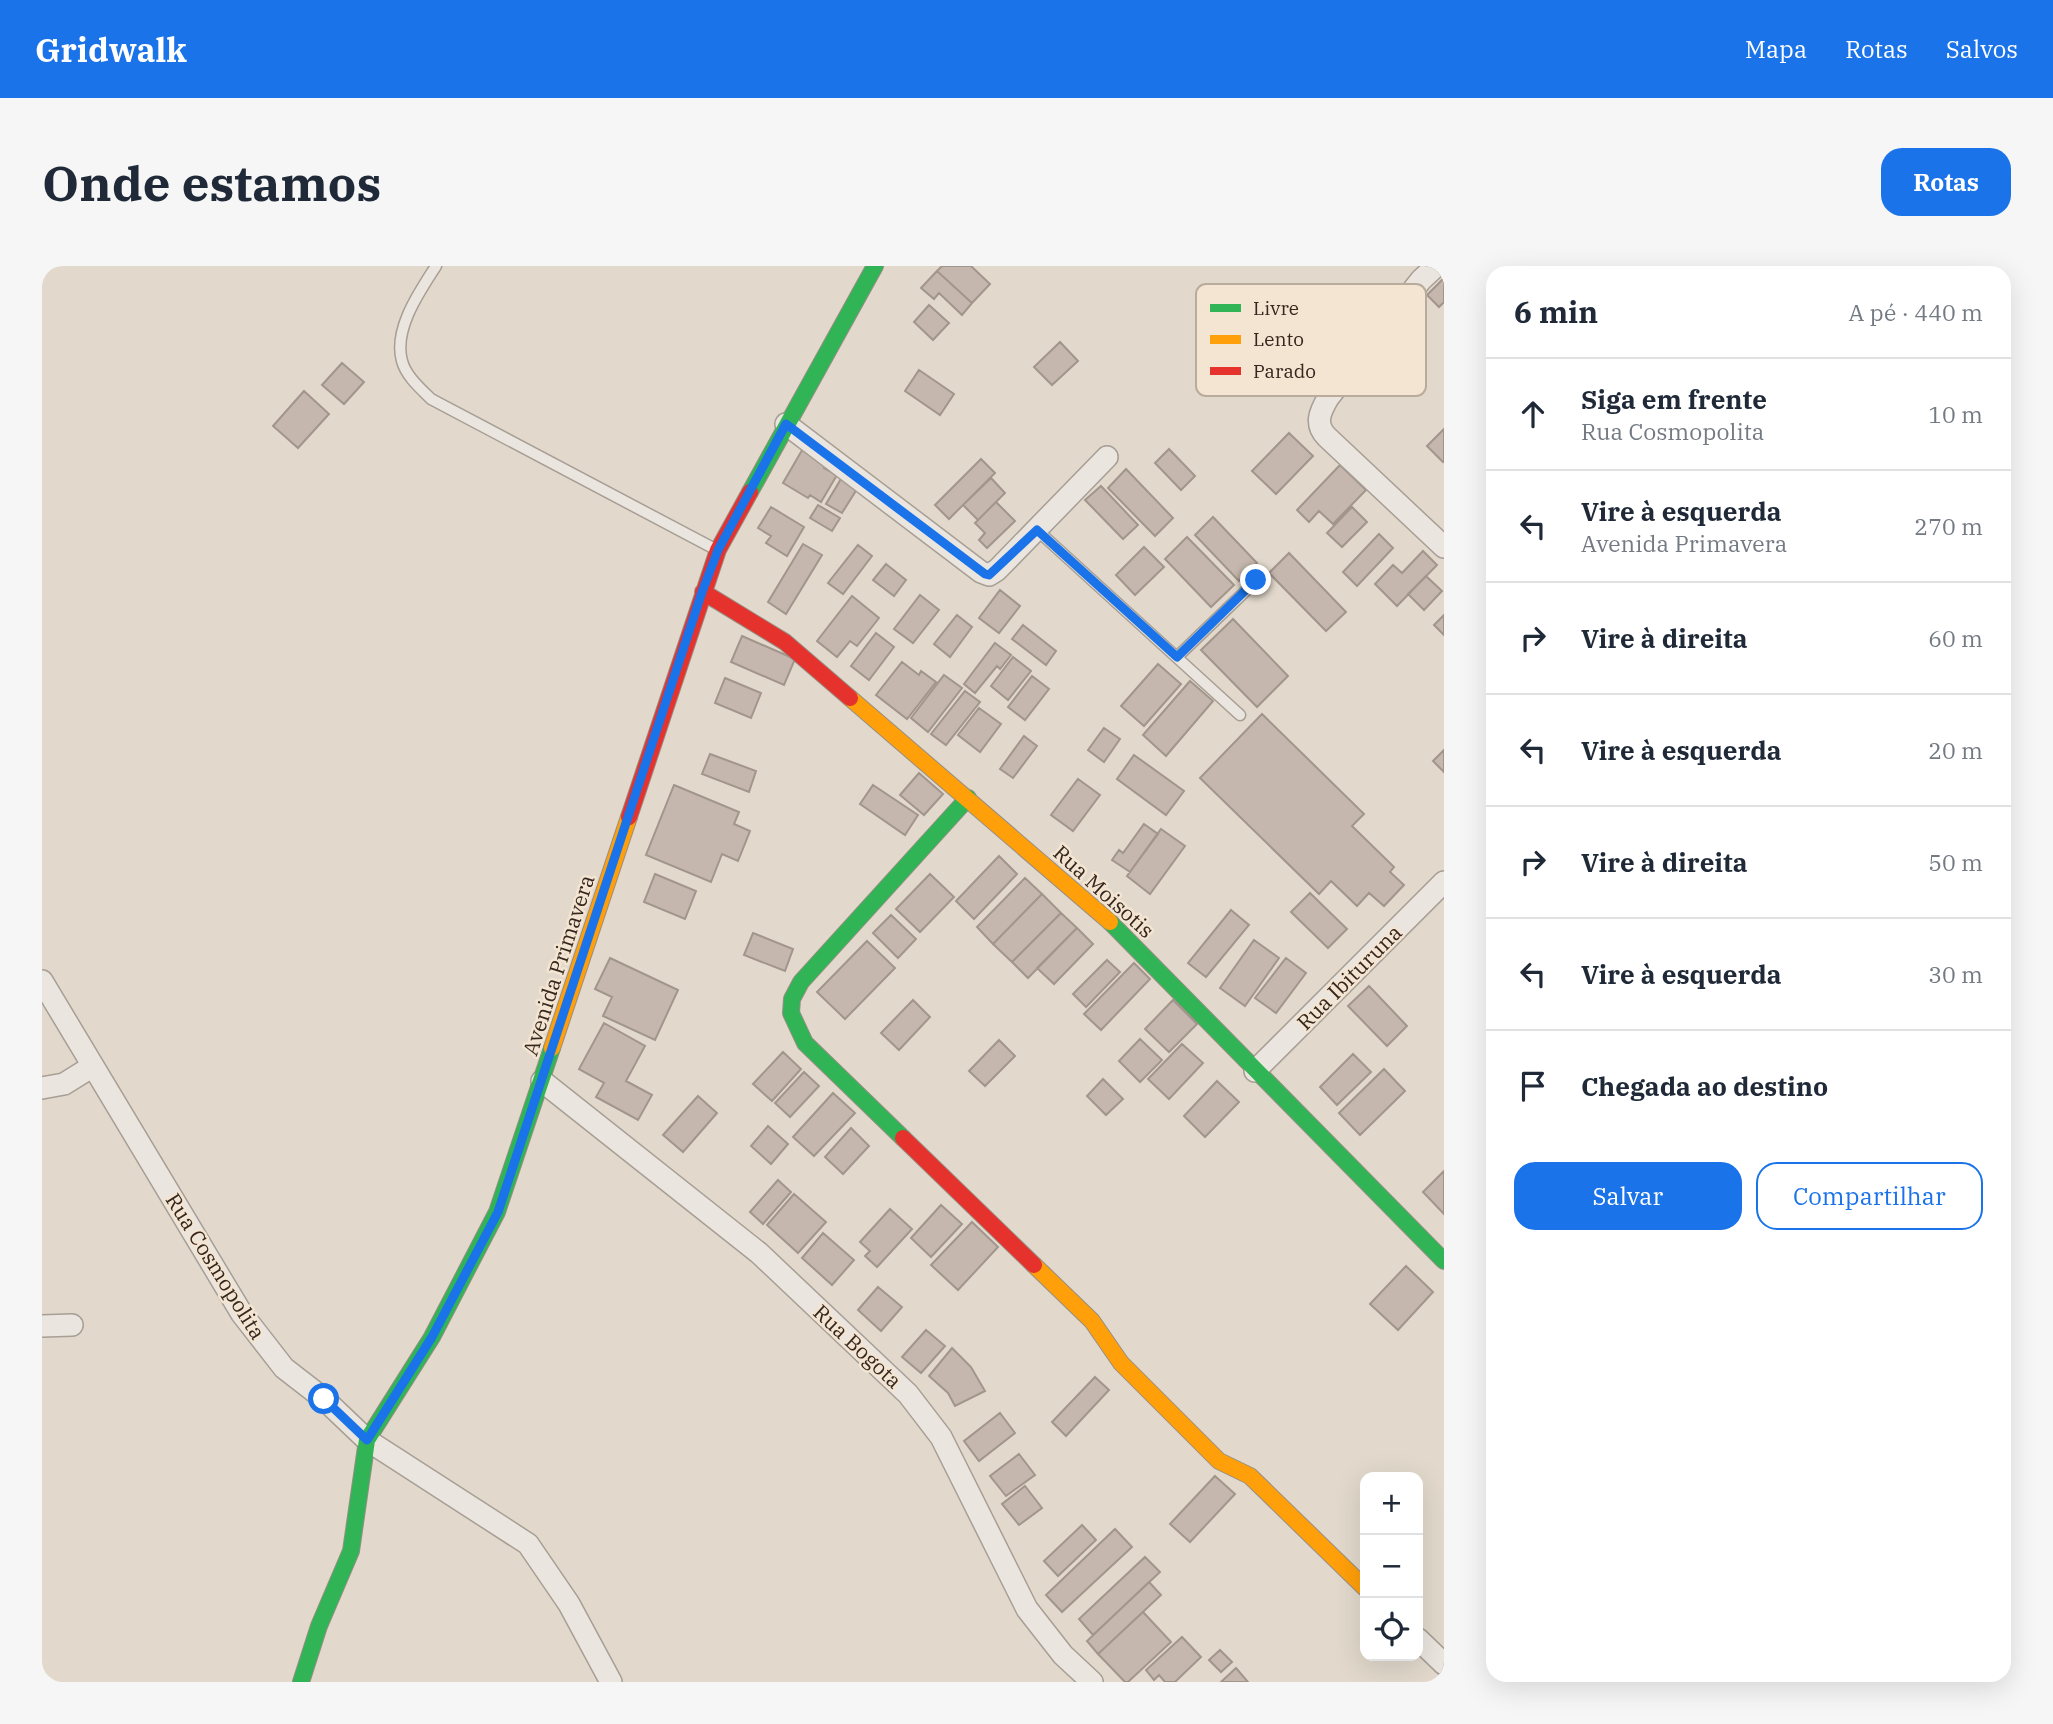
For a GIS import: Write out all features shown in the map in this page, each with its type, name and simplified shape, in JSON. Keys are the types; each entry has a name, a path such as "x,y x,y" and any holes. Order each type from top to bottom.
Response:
{"street":[{"name":"Avenida Primavera","path":"301,1682 319,1626 351,1551 367,1440 432,1337 498,1212 718,550 875,266"},
{"path":"1418,284 1436,266"},
{"path":"1330,396 1320,410 1319,426 1327,437 1444,547"},
{"path":"786,424 989,575 997,570 1107,457"},
{"name":"Rua Moisotis","path":"702,592 785,642 1121,932 1444,1261"},
{"path":"968,798 801,982 793,994 790,1008 794,1024 805,1043 1092,1321 1121,1363 1219,1461 1250,1476 1360,1583"},
{"name":"Rua Ibituruna","path":"1255,1071 1443,885"},
{"name":"Rua Cosmopolita","path":"42,981 242,1314 284,1367 324,1399 367,1440 528,1544 569,1604 611,1682"},
{"path":"42,1088 64,1084 93,1066"},
{"name":"Rua Bogota","path":"542,1081 759,1252 908,1394 941,1437 1027,1609 1063,1655 1092,1682"},
{"path":"42,1326 72,1325"},
{"path":"1423,1644 1444,1664"}],"lane":[{"path":"436,266 412,303 400,341 402,361 412,380 431,399 718,550"},
{"path":"1037,530 1240,715"},
{"path":"1177,657 1256,580"}],"building":[{"path":"942,266 971,266 990,284 972,303 937,271"},
{"path":"937,271 972,303 962,315 939,293 934,299 921,288"},
{"path":"1444,278 1444,302 1439,307 1427,295"},
{"path":"929,305 949,323 933,340 914,322"},
{"path":"1060,342 1078,361 1052,385 1034,367"},
{"path":"342,363 364,382 344,404 322,385"},
{"path":"919,370 954,394 940,415 905,391"},
{"path":"304,391 329,414 298,448 273,426"},
{"path":"1444,429 1444,461 1443,462 1427,446"},
{"path":"1289,433 1313,456 1276,494 1252,471"},
{"path":"805,445 829,459 824,468 837,475 821,502 810,495 808,498 783,483"},
{"path":"1169,449 1195,476 1181,490 1155,463"},
{"path":"981,459 995,473 949,519 935,505"},
{"path":"1340,465 1366,490 1333,524 1319,511 1309,522 1297,510"},
{"path":"1126,469 1173,518 1155,536 1108,488"},
{"path":"991,478 1005,493 978,520 963,505"},
{"path":"841,479 857,489 842,513 826,504"},
{"path":"1101,486 1138,525 1123,539 1085,500"},
{"path":"996,502 1015,521 987,548 979,540 985,533 975,523"},
{"path":"818,505 840,518 832,531 810,518"},
{"path":"771,507 804,527 787,556 766,543 771,536 758,528"},
{"path":"1352,507 1367,522 1342,547 1327,533"},
{"path":"1213,517 1257,563 1239,581 1195,535"},
{"path":"1379,534 1393,548 1357,586 1343,572"},
{"path":"1187,537 1234,585 1211,607 1165,559"},
{"path":"803,544 822,555 786,614 768,602"},
{"path":"858,545 872,556 843,594 828,583"},
{"path":"1144,547 1164,567 1135,595 1116,575"},
{"path":"1423,551 1437,565 1397,606 1375,584 1393,565 1402,573"},
{"path":"1289,553 1346,612 1326,631 1269,573"},
{"path":"886,564 906,580 894,596 873,580"},
{"path":"1426,576 1442,591 1424,610 1408,594"},
{"path":"1000,590 1020,606 999,633 979,618"},
{"path":"920,595 939,610 913,643 894,629"},
{"path":"852,596 879,618 857,646 850,641 837,657 817,641"},
{"path":"957,615 972,627 950,657 934,644"},
{"path":"1444,615 1444,635 1434,625"},
{"path":"1233,619 1288,676 1257,707 1201,650"},
{"path":"1023,625 1056,651 1046,665 1012,639"},
{"path":"876,633 894,647 869,680 851,666"},
{"path":"742,636 795,659 784,685 731,662"},
{"path":"995,643 1011,655 1000,669 997,666 975,693 964,684"},
{"path":"1013,657 1031,671 1008,700 991,686"},
{"path":"902,662 919,675 921,671 936,682 907,719 876,695"},
{"path":"1158,664 1181,684 1144,726 1121,706"},
{"path":"944,675 962,688 928,732 911,718"},
{"path":"1032,676 1049,689 1025,720 1008,707"},
{"path":"725,678 761,693 751,718 715,703"},
{"path":"1190,681 1213,701 1166,756 1143,735"},
{"path":"965,691 980,702 946,745 931,734"},
{"path":"979,708 1001,724 980,752 958,735"},
{"path":"1262,714 1364,814 1352,826 1394,867 1390,872 1404,885 1384,906 1369,893 1357,906 1331,881 1319,894 1200,778"},
{"path":"1104,728 1120,739 1104,762 1088,750"},
{"path":"1024,736 1037,746 1013,778 1000,769"},
{"path":"1444,750 1444,772 1433,761"},
{"path":"710,754 756,771 749,792 702,774"},
{"path":"1134,755 1184,791 1166,815 1117,779"},
{"path":"919,773 943,794 924,815 900,795"},
{"path":"1078,779 1100,795 1073,831 1051,815"},
{"path":"674,785 739,812 734,824 750,831 738,861 722,854 711,882 646,855"},
{"path":"873,785 918,815 905,835 860,804"},
{"path":"1144,824 1158,834 1130,872 1112,860 1119,850 1123,853"},
{"path":"1161,829 1185,846 1150,894 1127,876"},
{"path":"999,856 1017,874 974,919 956,901"},
{"path":"655,874 696,891 685,919 644,902"},
{"path":"930,874 954,897 920,932 896,909"},
{"path":"1025,878 1042,894 993,944 977,927"},
{"path":"1310,893 1347,929 1328,948 1291,912"},
{"path":"1042,894 1061,913 1012,962 993,944"},
{"path":"1231,910 1249,925 1206,977 1188,963"},
{"path":"1061,913 1077,928 1028,978 1012,962"},
{"path":"891,915 916,939 898,958 873,933"},
{"path":"1077,928 1093,944 1054,984 1037,968"},
{"path":"753,933 793,949 785,971 744,955"},
{"path":"1254,940 1279,958 1245,1006 1220,988"},
{"path":"867,941 895,968 845,1019 817,992"},
{"path":"610,958 678,990 655,1040 603,1016 612,997 595,989"},
{"path":"1286,958 1306,973 1276,1013 1255,998"},
{"path":"1107,960 1120,972 1086,1007 1073,994"},
{"path":"1134,963 1150,979 1101,1030 1084,1014"},
{"path":"1369,986 1407,1026 1387,1046 1348,1006"},
{"path":"913,1000 930,1017 899,1050 881,1033"},
{"path":"1173,1000 1197,1024 1169,1052 1145,1029"},
{"path":"604,1023 645,1046 626,1081 652,1095 638,1120 596,1097 604,1083 579,1069"},
{"path":"1140,1039 1162,1060 1140,1082 1119,1061"},
{"path":"999,1040 1015,1056 985,1086 969,1071"},
{"path":"1182,1044 1203,1063 1169,1099 1148,1079"},
{"path":"783,1052 801,1069 772,1101 753,1084"},
{"path":"1353,1054 1371,1072 1337,1105 1320,1087"},
{"path":"1384,1069 1405,1091 1360,1135 1339,1113"},
{"path":"804,1072 819,1086 790,1117 775,1103"},
{"path":"1103,1079 1123,1099 1106,1115 1087,1096"},
{"path":"1217,1081 1239,1102 1205,1137 1184,1116"},
{"path":"833,1093 855,1113 814,1156 793,1137"},
{"path":"698,1096 717,1113 683,1152 663,1135"},
{"path":"768,1126 788,1144 771,1164 751,1146"},
{"path":"851,1128 869,1146 843,1174 825,1157"},
{"path":"1444,1171 1444,1214 1423,1192"},
{"path":"778,1180 791,1192 763,1224 750,1212"},
{"path":"794,1194 826,1222 798,1253 767,1225"},
{"path":"941,1205 962,1224 931,1257 911,1238"},
{"path":"890,1209 912,1229 877,1267 865,1256 870,1251 860,1242"},
{"path":"972,1222 998,1247 958,1290 931,1265"},
{"path":"823,1233 854,1260 832,1285 802,1258"},
{"path":"1406,1266 1433,1292 1398,1330 1370,1304"},
{"path":"878,1287 902,1307 881,1331 858,1310"},
{"path":"926,1330 945,1346 921,1373 902,1357"},
{"path":"952,1348 971,1367 985,1391 955,1406 948,1393 929,1376"},
{"path":"1095,1377 1109,1390 1066,1436 1052,1422"},
{"path":"1000,1413 1015,1433 979,1461 964,1441"},
{"path":"1019,1454 1035,1475 1006,1496 990,1476"},
{"path":"1215,1476 1235,1494 1190,1542 1170,1524"},
{"path":"1025,1486 1042,1508 1019,1525 1002,1504"},
{"path":"1082,1525 1096,1540 1058,1576 1044,1561"},
{"path":"1115,1529 1132,1547 1062,1612 1046,1595"},
{"path":"1145,1557 1160,1572 1093,1635 1079,1619"},
{"path":"1149,1582 1161,1595 1098,1654 1087,1641"},
{"path":"1143,1612 1171,1642 1125,1682 1098,1654"},
{"path":"1182,1637 1201,1657 1175,1682 1165,1682 1159,1675 1154,1680 1146,1670"},
{"path":"1220,1650 1232,1662 1221,1672 1209,1660"},
{"path":"1236,1668 1248,1682 1221,1682"}],"traffic: fast":[{"path":"750,492 875,266"},
{"path":"903,1138 805,1043 791,1013 792,999 801,982 968,798"},
{"path":"1110,922 1444,1261"},
{"path":"301,1682 319,1626 351,1551 367,1440 432,1337 497,1212 552,1048"}],"traffic: slow":[{"path":"850,698 1110,922"},
{"path":"552,1048 629,817"},
{"path":"1034,1265 1092,1321 1121,1363 1219,1461 1250,1476 1360,1583"}],"traffic: jam":[{"path":"629,817 718,550 750,492"},
{"path":"703,592 785,642 850,698"},
{"path":"903,1138 1034,1265"}],"route":[{"path":"324,1399 367,1440 432,1337 498,1212 702,592 718,550 786,424 985,574 989,575 997,570 1037,530 1177,657 1256,580"}]}
